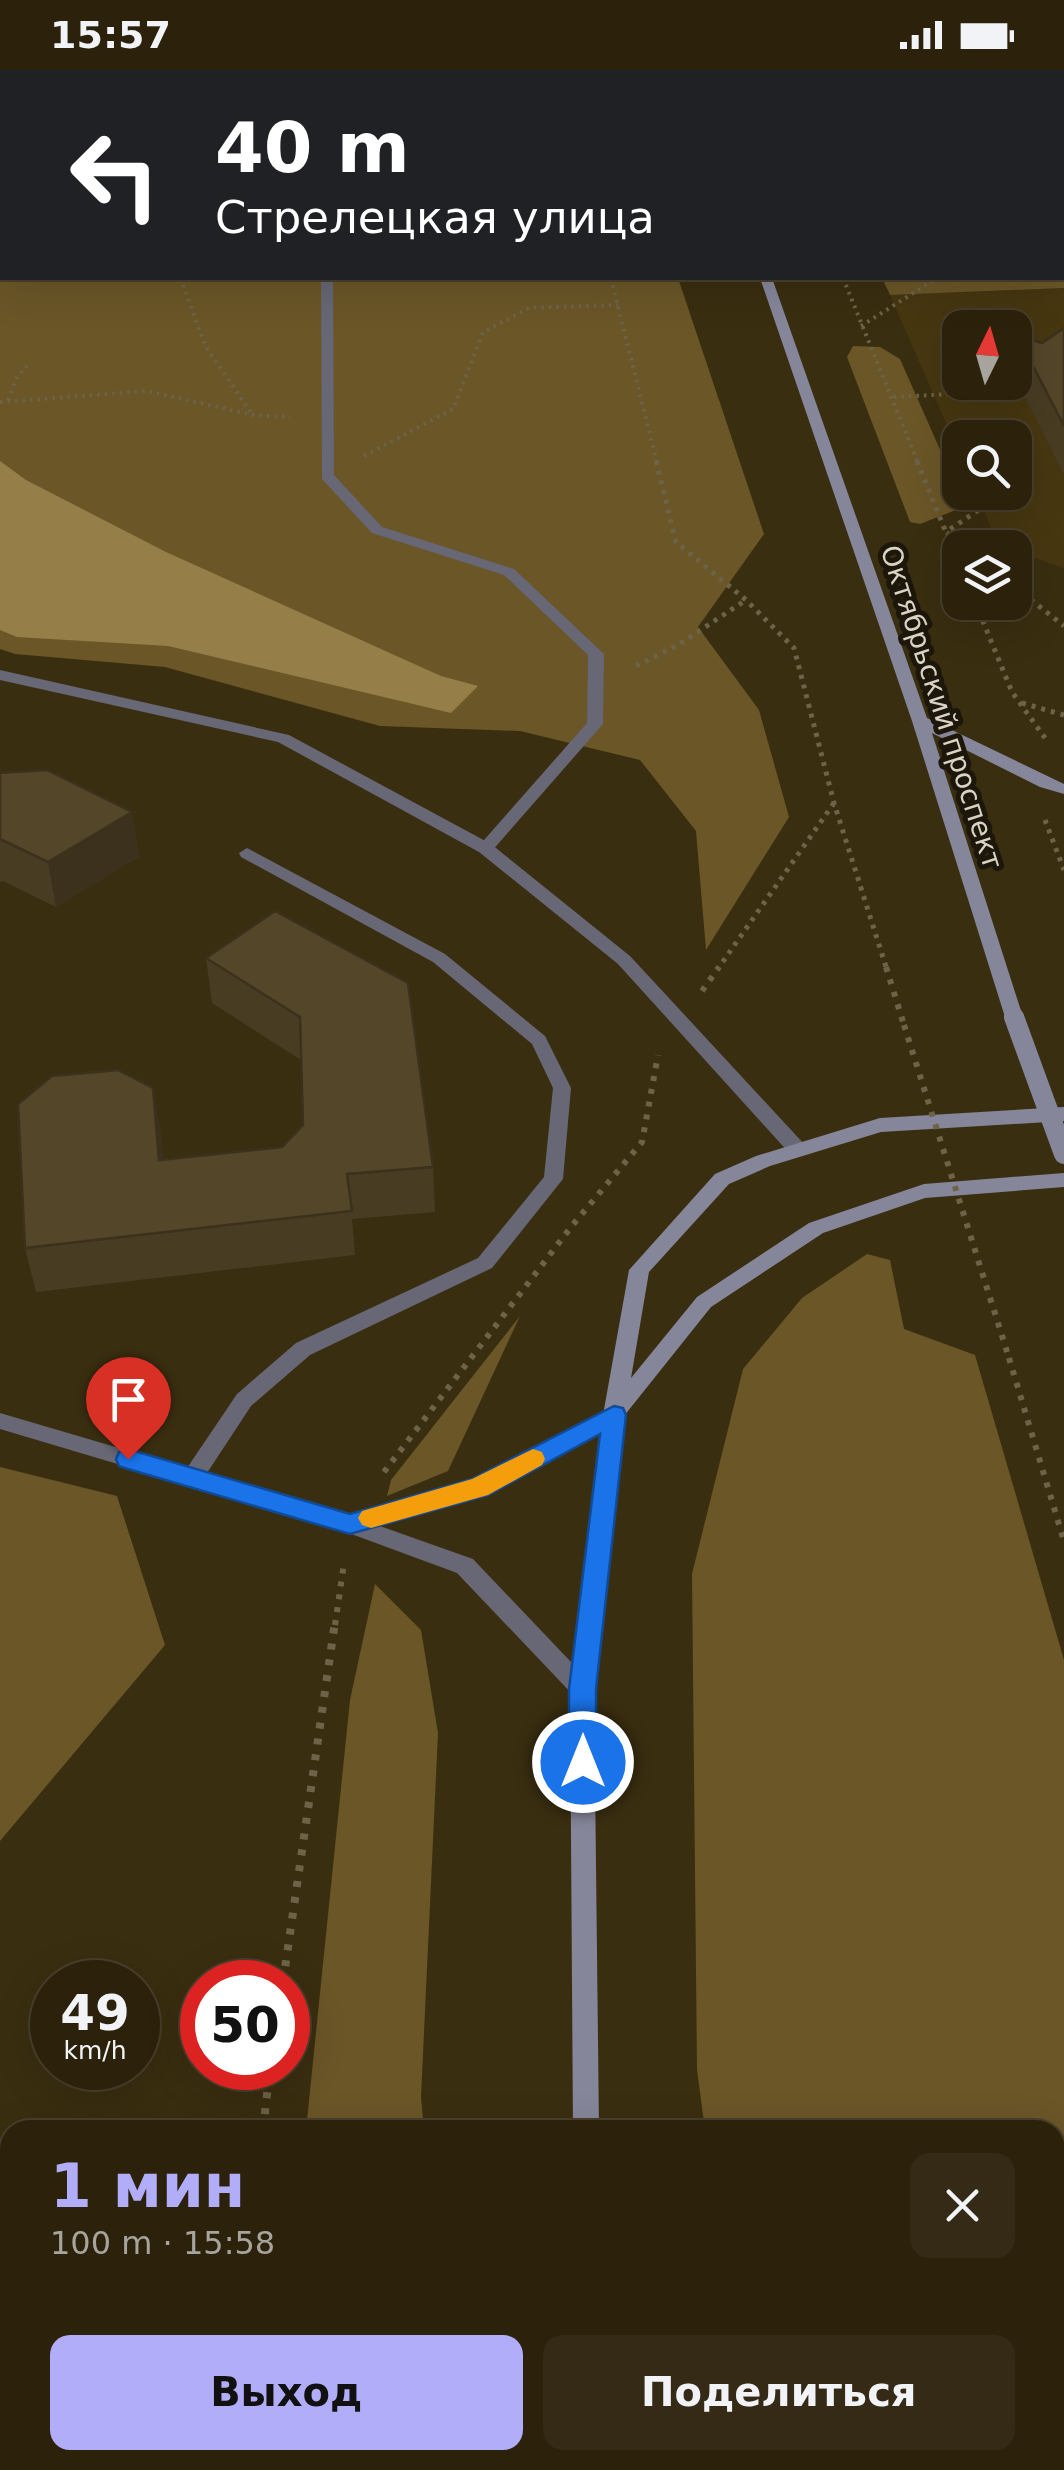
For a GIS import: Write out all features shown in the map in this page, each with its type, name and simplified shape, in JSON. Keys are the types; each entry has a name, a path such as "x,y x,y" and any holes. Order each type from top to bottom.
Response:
{"main road":[{"name":"Октябрьский проспект","path":"767,280 920,721 1014,1016 1064,1154"},
{"path":"920,721 1064,789"},
{"path":"586,2120 582,1689 614,1415 639,1270 722,1180 798,1150 880,1125 1064,1114"},
{"path":"614,1415 704,1302 816,1228 924,1190 1064,1180"}],"street":[{"path":"328,280 327,476 377,530 510,572 596,654 594,724 485,848"},
{"path":"0,675 283,738 485,848 624,960 798,1150"},
{"path":"192,1478 244,1400 304,1349 484,1263 553,1178 562,1088 539,1040 439,958 247,853"},
{"path":"350,1524 479,1488 614,1415"},
{"path":"0,1420 350,1524 465,1566 582,1689"}],"path":[{"path":"181,280 206,347 253,415"},
{"path":"612,280 676,542 746,600 794,648 834,803 1064,1541"},
{"path":"844,280 945,530"},
{"path":"861,326 934,280"},
{"path":"327,476 453,409 482,332 528,308 618,304"},
{"path":"8,400 17,377 27,366"},
{"path":"0,402 147,391 253,415 328,418"},
{"path":"894,397 942,394"},
{"path":"949,530 1000,496 1033,488"},
{"path":"595,686 678,645 746,600"},
{"path":"1032,601 1064,626"},
{"path":"982,620 1012,692 1051,746"},
{"path":"1021,703 1064,716"},
{"path":"286,1960 350,1524 394,1458 642,1142 656,1058 834,803"},
{"path":"1042,810 1064,870"},
{"path":"264,2120 268,2090"}],"shaded area":[{"path":"0,280 679,280 764,534 698,627 759,710 789,817 706,950 696,831 640,760 520,731 380,726 165,667 15,654 0,649"},
{"path":"883,280 1064,280 1064,288 890,295"},
{"path":"1064,288 1064,568 1032,557 1032,530 992,530 983,510 1032,510 1032,420 945,420 890,295"},
{"path":"853,346 880,347 900,359 942,454 942,510 956,510 920,524 910,522 847,357"},
{"path":"0,461 26,480 166,552 441,676 478,686 451,713 168,646 17,637 0,630"},
{"path":"867,1254 890,1260 904,1329 975,1355 1064,1660 1064,2120 704,2120 697,2070 692,1574 743,1369 802,1298"},
{"path":"520,1316 448,1471 387,1496 391,1480"},
{"path":"0,1467 117,1496 165,1645 0,1841"},
{"path":"375,1584 421,1630 438,1733 423,2120 307,2120 350,1700"}],"building":[{"path":"1064,328 1064,426 1032,364 1032,340 1042,343"},
{"path":"47,770 132,812 48,862 0,839 0,773"},
{"path":"275,911 408,983 433,1167 347,1174 352,1211 25,1248 18,1104 52,1076 118,1070 153,1088 159,1160 282,1147 303,1125 300,1017 206,958"}],"slow traffic":[{"path":"371,1518 479,1488 533,1459"}],"route":[{"path":"128,1459 350,1524 479,1488 614,1415 582,1689 583,1762"}]}
